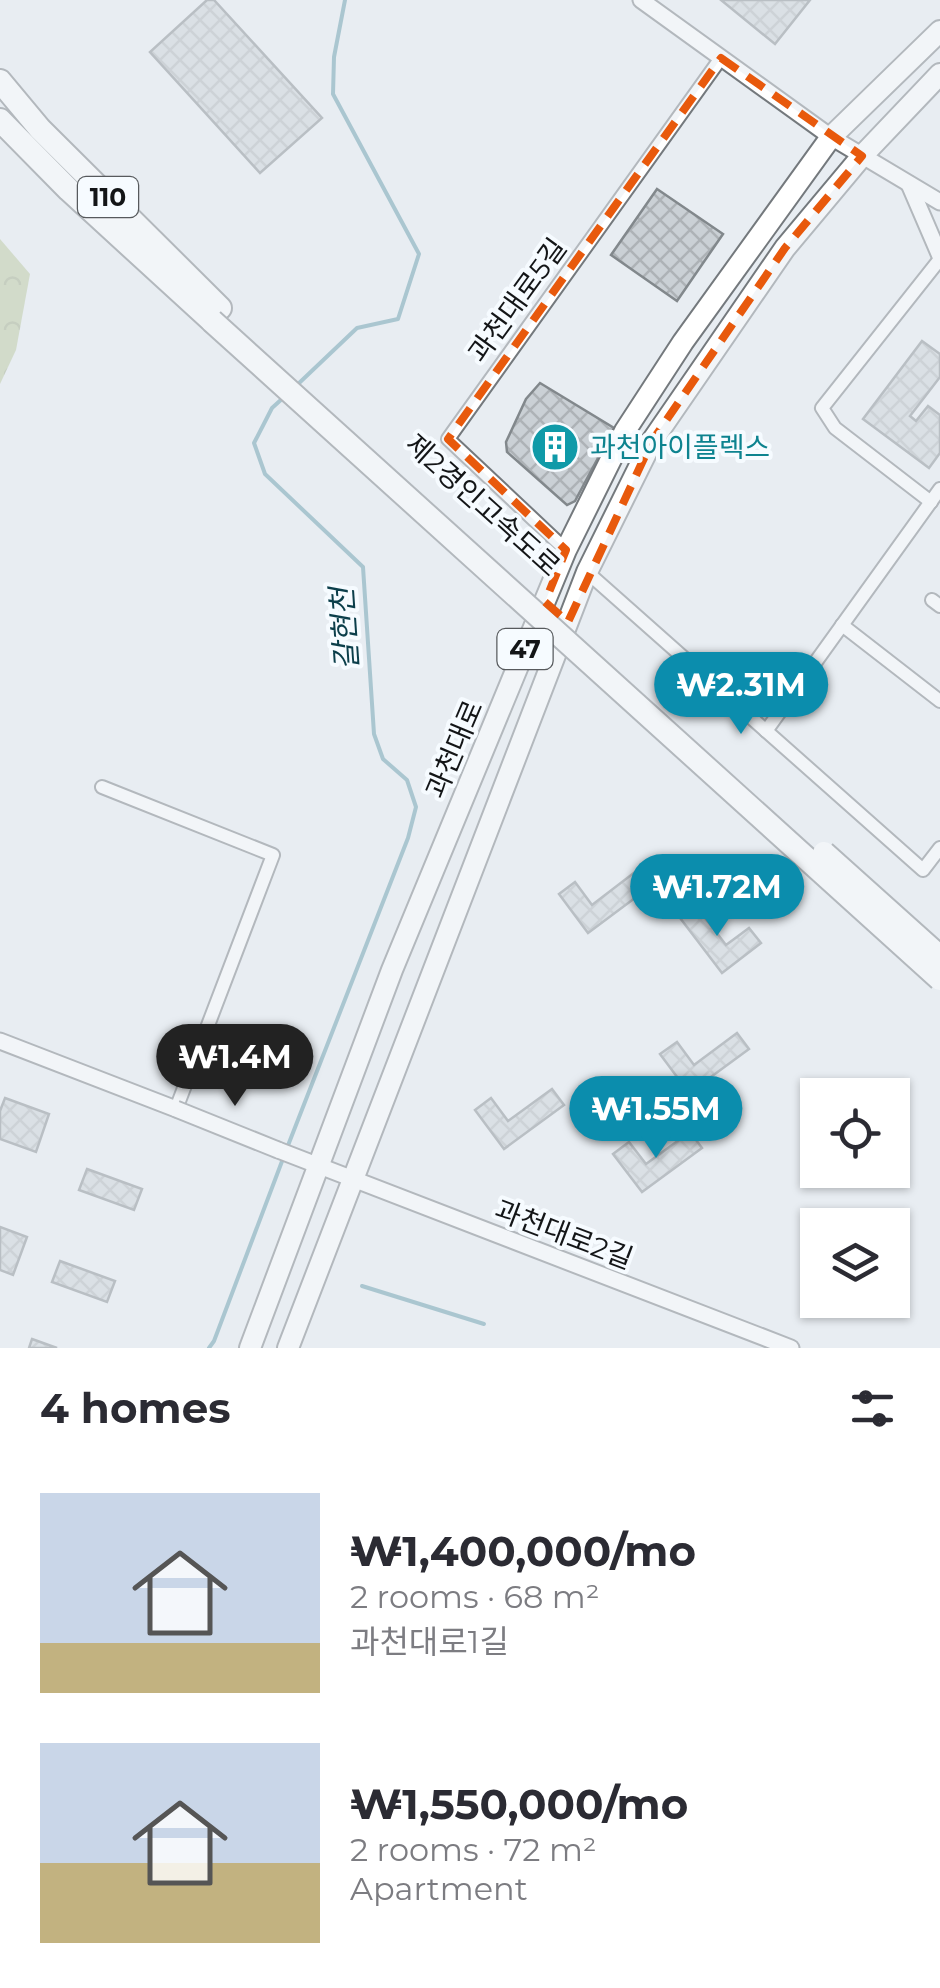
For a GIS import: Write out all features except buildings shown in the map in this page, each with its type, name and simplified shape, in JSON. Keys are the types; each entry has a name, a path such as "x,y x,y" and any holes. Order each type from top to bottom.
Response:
{"highway":[{"name":"제2경인고속도로","path":"0,81 40,129 216,314 940,979"},
{"name":"제2경인고속도로","path":"0,120 69,190 216,314 940,957"}],"main road":[{"name":"과천대로","path":"250,1348 392,970 566,550 641,406 690,331 832,137 940,31"},
{"path":"288,1348 587,572 652,441 785,248 862,156 940,74"}],"street":[{"path":"640,0 832,137 940,202"},
{"name":"과천대로5길","path":"566,550 448,439 721,58"},
{"path":"909,184 940,258 822,408 835,428 931,502"},
{"path":"766,731 940,489"},
{"path":"587,572 923,870 940,848"},
{"path":"842,625 940,702"},
{"path":"102,787 272,855 176,1110"},
{"name":"과천대로2길","path":"0,1042 791,1348"}],"highlighted area":[{"path":"721,58 862,156 785,248 652,441 568,622 545,602 566,550 448,439"}],"green space":[{"path":"0,239 30,274 16,350 0,384"}],"waterway":[{"name":"갈현천","path":"297,385 357,328 398,319 419,254 333,94 334,57 345,0"},
{"name":"갈현천","path":"283,398 272,408 254,443 265,474 363,567 374,734 383,759 407,780 416,807 408,838 287,1148"},
{"name":"갈현천","path":"209,1348 284,1156"},
{"path":"362,1286 484,1324"}],"place":[{"name":"과천아이플렉스","path":"555,447"}]}
